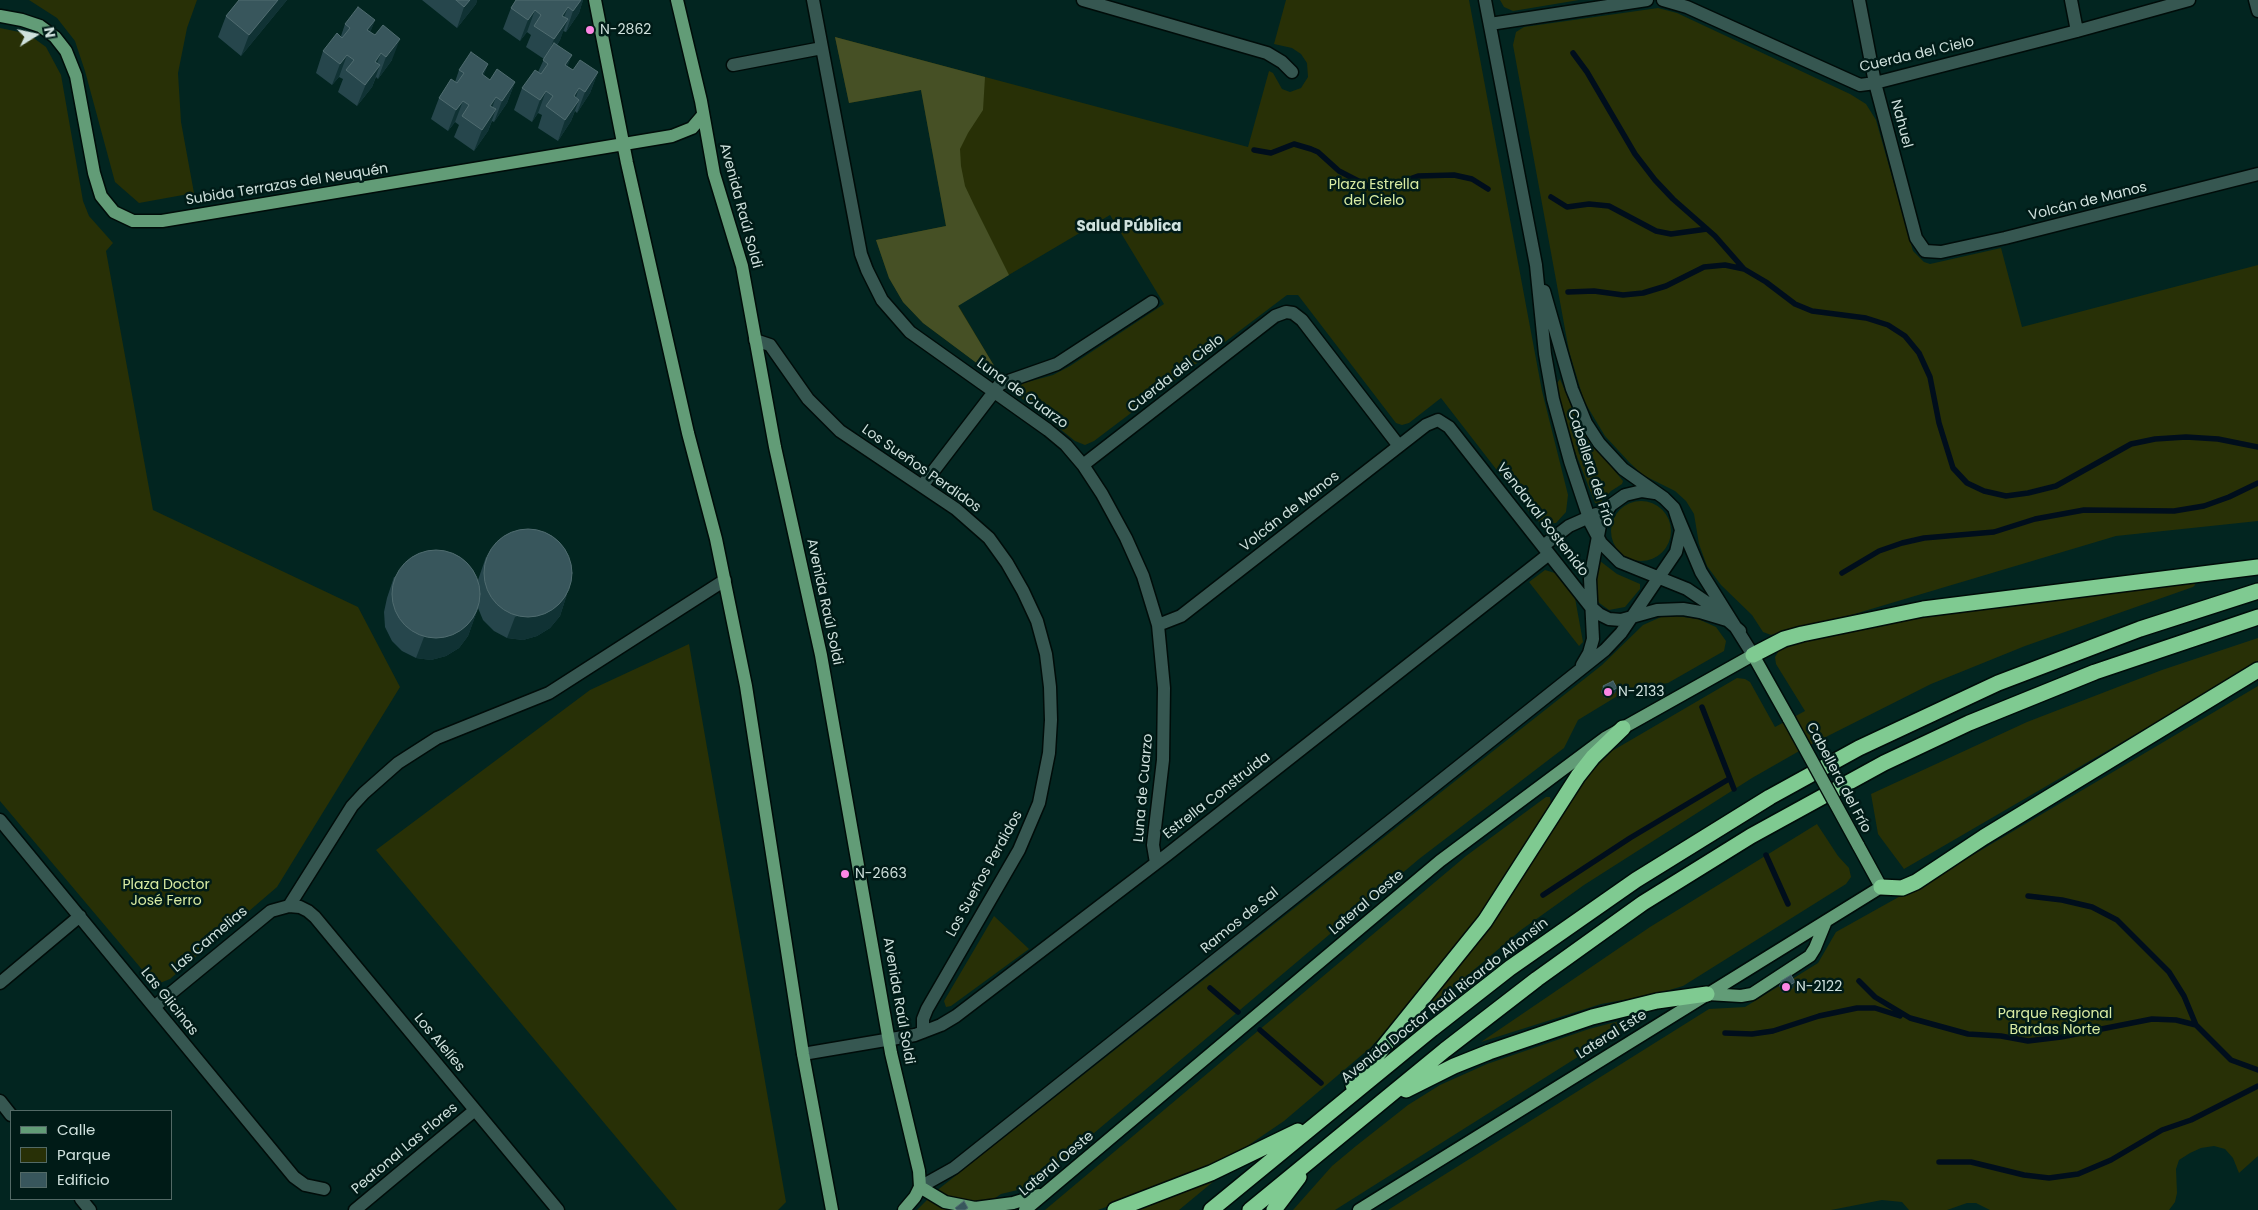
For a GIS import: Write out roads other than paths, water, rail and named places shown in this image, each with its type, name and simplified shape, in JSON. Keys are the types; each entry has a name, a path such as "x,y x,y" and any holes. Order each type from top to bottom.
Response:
{"highway":[{"path":"1753,655 1784,640 1802,634 1923,609 2258,567"},
{"name":"Avenida Doctor Raúl Ricardo Alfonsín","path":"1211,1210 1510,968 1596,907 1680,852 1814,772 1898,729 1998,683 2132,632 2258,591"},
{"path":"1250,1210 1474,1027 1605,929 1716,857 1792,812 1928,741 2009,706 2131,659 2258,616"},
{"path":"1880,887 1902,888 1916,882 1984,837 2258,670"},
{"path":"1115,1210 1211,1173 1326,1115 1472,938 1501,897 1574,781 1593,758 1623,728"},
{"path":"1376,1106 1454,1066 1529,1038 1624,1008 1707,994"},
{"path":"1274,1210 1314,1158"}],"main road":[{"path":"595,0 623,145 688,433 725,580 750,704 803,1054 832,1210"},
{"name":"Avenida Raúl Soldi","path":"676,0 704,115 714,174 740,259 775,447 819,645 889,1040 919,1171 920,1187"},
{"name":"Subida Terrazas del Neuquén","path":"0,16 40,26 55,37 66,51 76,76 94,173 101,196 114,212 133,221 162,221 683,134 696,126 704,115"},
{"name":"Cabellera del Frío","path":"1753,655 1880,887"},
{"name":"Lateral Oeste","path":"1025,1210 1440,860 1588,750 1623,728 1753,655"},
{"name":"Lateral Este","path":"1359,1210 1880,887"},
{"path":"1707,994 1741,996 1752,994 1810,956 1826,921"},
{"path":"904,1210 915,1197 920,1187 945,1202 975,1208 1013,1204 1046,1193"}],"street":[{"name":"Luna de Cuarzo","path":"813,0 859,246 867,270 882,300 910,332 1057,437 1083,465 1108,505 1132,550 1148,589 1158,625 1163,662 1164,715 1162,767 1153,845 1156,863"},
{"path":"1083,0 1266,53 1282,62 1292,72"},
{"name":"Cabellera del Frío","path":"1485,0 1536,265 1545,354 1553,399 1588,517 1597,537 1606,550 1620,562 1695,594 1740,631"},
{"path":"1490,24 1647,0"},
{"name":"Cuerda del Cielo","path":"1663,0 1678,2 1860,85 1875,83 2077,31 2189,0"},
{"name":"Nahuel","path":"1860,0 1875,83 1916,238 1925,251"},
{"path":"2071,0 2077,31"},
{"path":"2255,0 2258,12"},
{"path":"732,65 822,48"},
{"name":"Volcán de Manos","path":"1925,251 1941,252 2021,234 2258,174"},
{"name":"Cabellera del Frío","path":"1536,265 1572,389 1586,423 1599,444 1614,461 1659,494 1674,508 1697,564 1740,631 1753,655"},
{"path":"922,486 993,391 1008,379 1038,372 1057,364 1152,302"},
{"name":"Cuerda del Cielo","path":"1083,465 1276,316 1290,312 1302,320 1399,446"},
{"name":"Los Sueños Perdidos","path":"755,340 770,345 803,393 840,431 922,486 978,527 999,550 1016,577 1030,606 1042,638 1049,670 1051,703 1049,753 1034,819 1019,850 927,1009 923,1020 923,1032"},
{"name":"Volcán de Manos","path":"1158,625 1181,616 1426,424 1438,420"},
{"name":"Vendaval Sostenido","path":"1438,420 1449,427 1590,606 1599,614 1609,619 1632,618 1657,610 1674,609 1700,612 1730,621"},
{"path":"1597,537 1601,520 1620,498 1631,492 1648,491 1659,494"},
{"path":"1659,578 1679,545 1681,530 1674,508"},
{"name":"Estrella Construida","path":"803,1054 889,1040 923,1032 956,1016 1156,863 1546,550 1569,526 1608,510"},
{"name":"Ramos de Sal","path":"1576,673 1586,660 1592,646 1590,579 1597,537"},
{"name":"Ramos de Sal","path":"920,1187 954,1168 1611,645 1659,578"},
{"path":"289,906 352,806 398,763 436,738 549,693 725,580"},
{"name":"Las Glicinas","path":"0,820 294,1177 305,1184 324,1189"},
{"name":"Las Camelias","path":"154,1007 263,915 289,906"},
{"name":"Los Alelíes","path":"289,906 300,907 315,917 558,1210"},
{"path":"0,983 80,916"},
{"path":"0,1101 10,1114"},
{"name":"Peatonal Las Flores","path":"355,1210 475,1110"},
{"path":"82,1200 90,1210"}],"waterway":[{"path":"1573,53 1587,72 1635,154 1655,180 1673,199 1715,236 1744,269"},
{"path":"1254,150 1271,153 1294,144 1311,149 1318,152 1339,171 1370,187 1390,186 1418,176 1454,175 1472,179 1488,189"},
{"path":"1551,197 1567,207 1589,204 1609,206 1656,231 1671,234 1707,229"},
{"path":"1568,292 1594,291 1623,295 1643,293 1666,286 1704,267 1725,265 1744,269 1766,282 1795,304 1812,311 1866,318 1888,325 1905,336 1919,353 1930,377 1939,423 1953,468 1967,483 1984,491 2006,496 2056,486 2131,444 2155,439 2186,437 2218,439 2258,447"},
{"path":"1842,573 1879,551 1924,538 1994,532 2035,519 2084,510 2174,511 2204,506 2229,497 2258,483"},
{"path":"1702,707 1734,789"},
{"path":"1543,895 1630,838 1729,779"},
{"path":"1766,855 1788,904"},
{"path":"2028,896 2062,900 2092,907 2117,920 2169,972 2184,996 2196,1025"},
{"path":"1859,981 1875,997 1910,1018 1968,1034 2001,1036 2028,1041 2061,1037 2152,1019 2176,1020 2196,1025 2231,1060 2258,1070"},
{"path":"1210,988 1238,1012"},
{"path":"1725,1033 1752,1034 1773,1031 1819,1016 1857,1008 1875,1008 1900,1016"},
{"path":"1260,1030 1321,1083"},
{"path":"1939,1162 1971,1162 2024,1175 2049,1178 2078,1174 2111,1160 2162,1130 2191,1120 2258,1086"}],"place":[{"name":"N-2862","path":"590,30"},
{"name":"N-2133","path":"1608,692"},
{"name":"N-2663","path":"845,874"},
{"name":"N-2122","path":"1786,987"}],"district":[{"name":"Salud Pública","path":"1129,227"}],"park label":[{"name":"Plaza Estrella del Cielo","path":"1374,194"},
{"name":"Plaza Doctor José Ferro","path":"166,894"},
{"name":"Parque Regional Bardas Norte","path":"2055,1022"}]}
